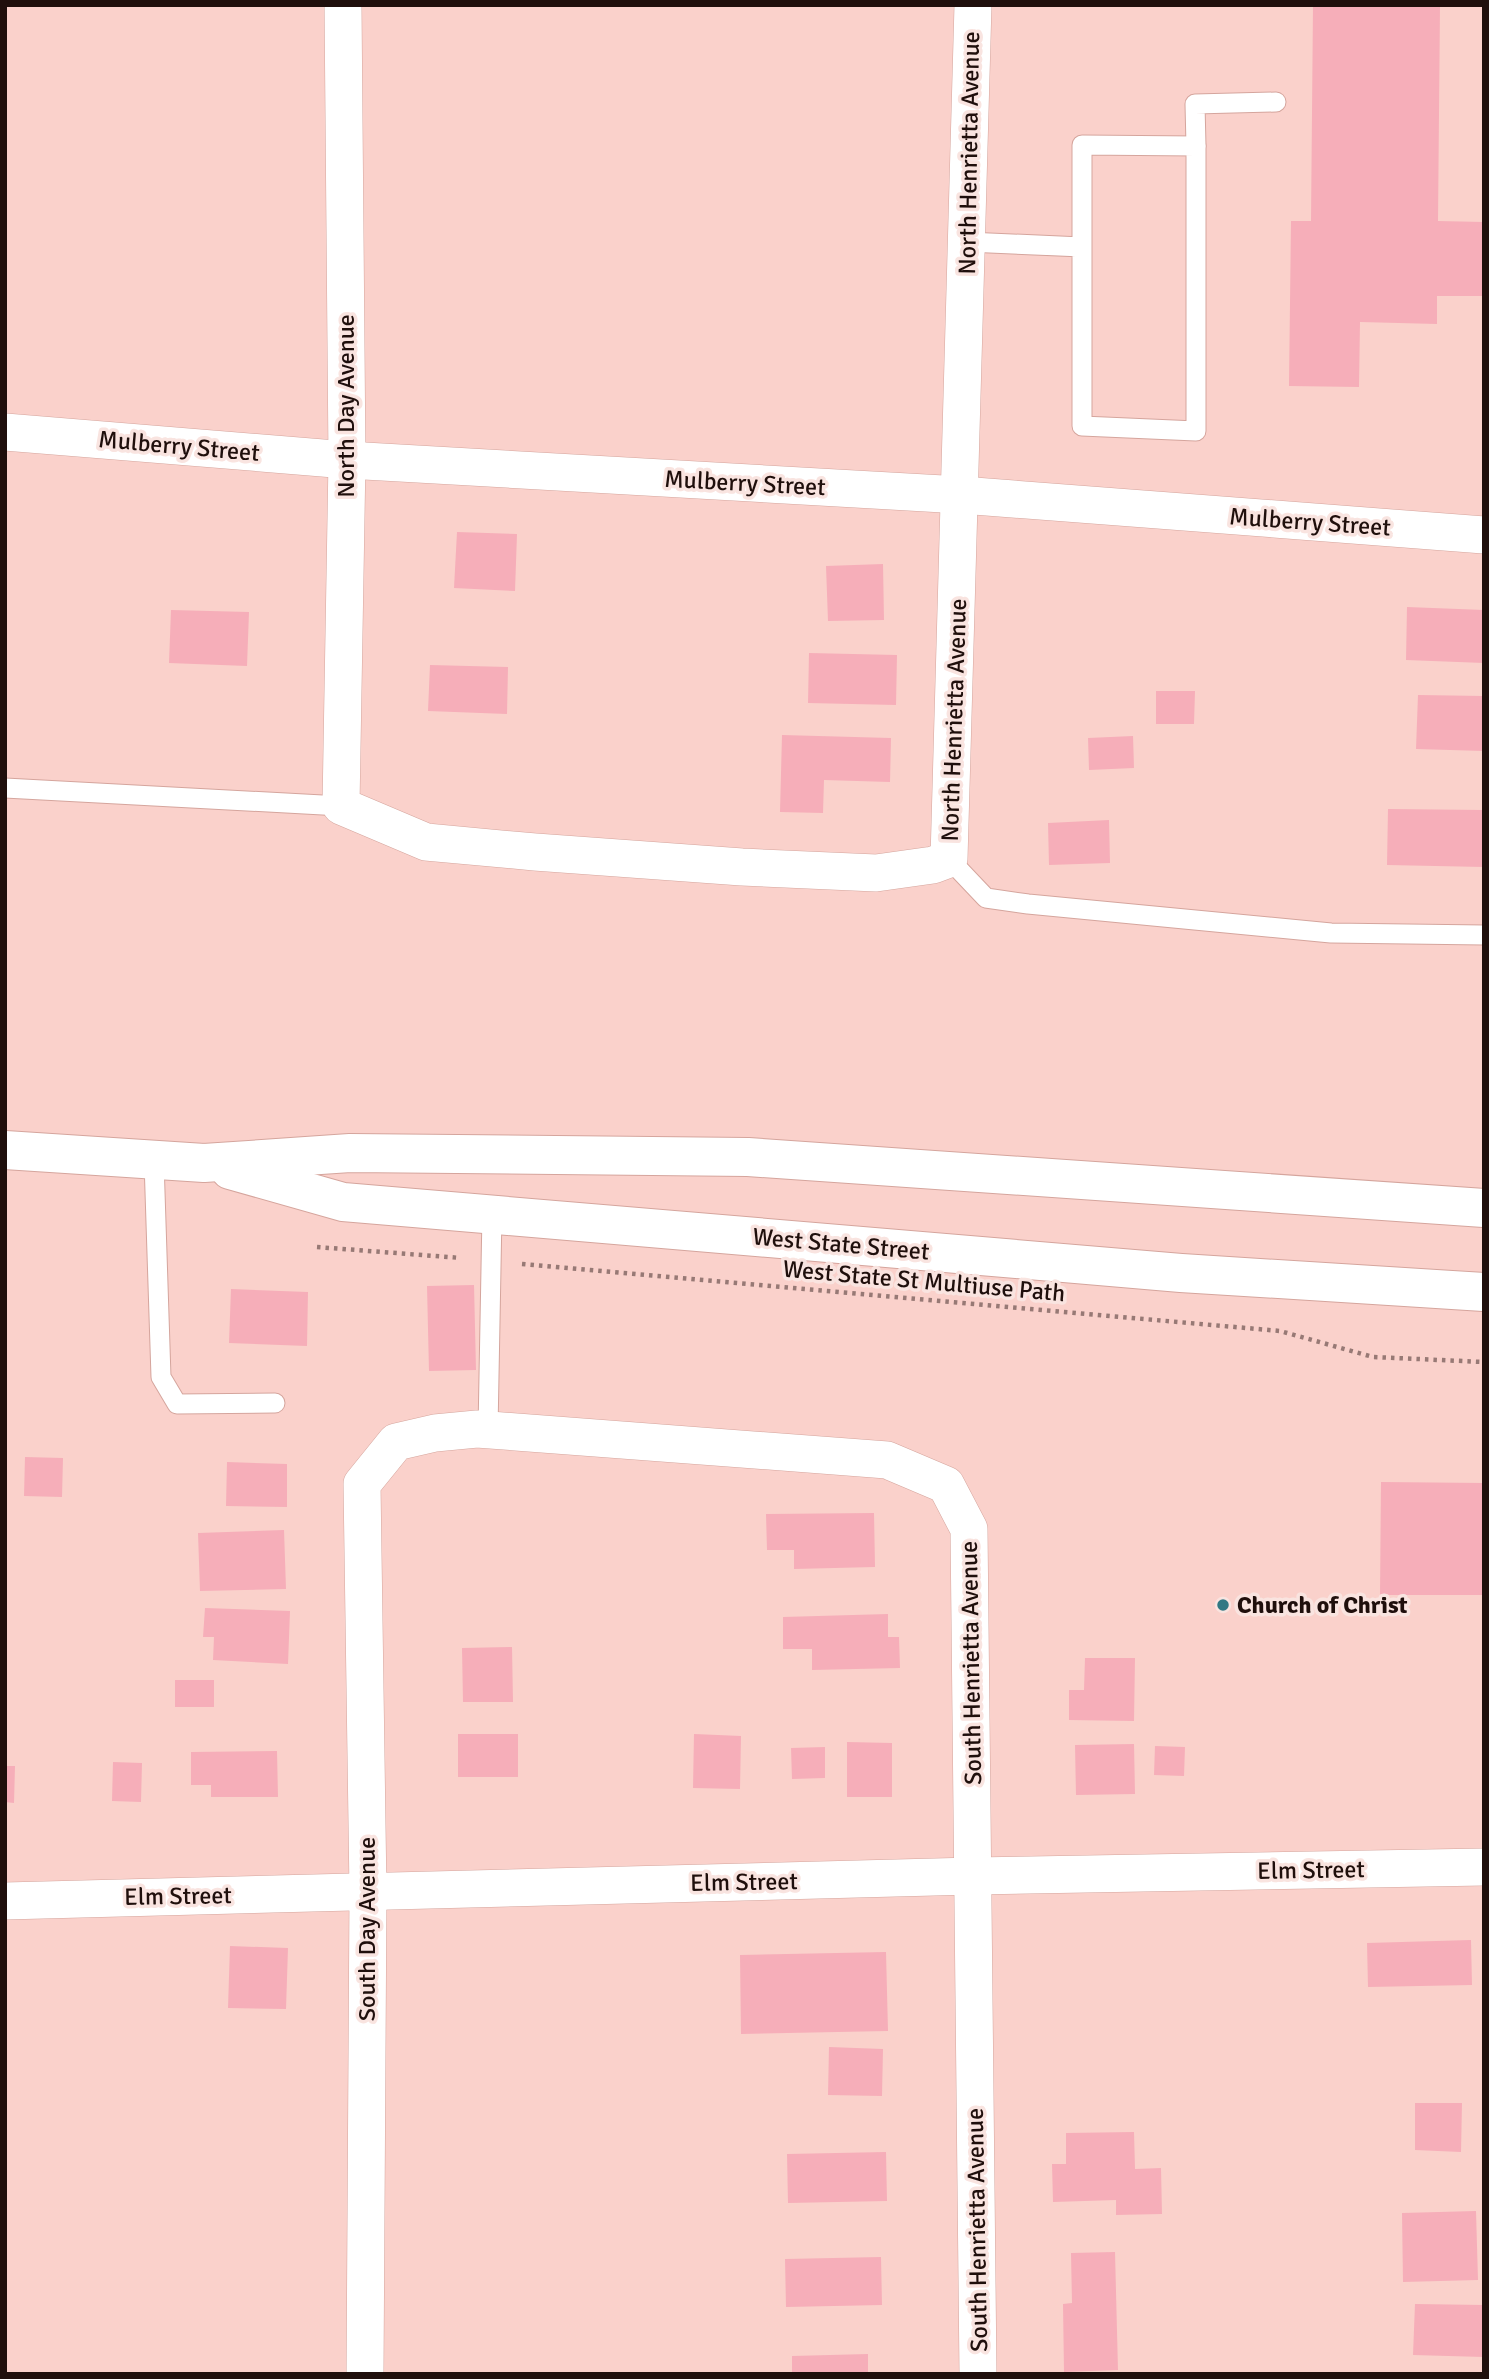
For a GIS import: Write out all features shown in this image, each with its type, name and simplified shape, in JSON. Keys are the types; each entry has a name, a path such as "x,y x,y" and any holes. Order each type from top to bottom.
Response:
{"main road":[{"name":"West State Street","path":"5,1150 204,1163 350,1153 748,1157 1484,1208"},
{"name":"West State Street","path":"204,1163 342,1202 1181,1273 1484,1292"}],"street":[{"name":"North Day Avenue","path":"341,806 347,460 344,5"},
{"name":"North Henrietta Avenue","path":"341,806 426,842 535,852 742,867 876,873 933,865 949,859 973,5"},
{"name":"Mulberry Street","path":"5,432 347,460 961,495 1484,535"},
{"name":"South Henrietta Avenue","path":"362,1484 396,1442 435,1433 488,1430 887,1460 946,1485 969,1529 978,2374"},
{"name":"South Day Avenue","path":"362,1484 368,1892 365,2374"},
{"name":"Elm Street","path":"5,1901 973,1876 1484,1867"}],"lane":[{"path":"1196,146 1082,145 1082,426 1196,431 1196,146 1195,104 1276,102"},
{"path":"967,242 1082,247"},
{"path":"5,788 341,806"},
{"path":"949,859 986,898 1028,904 1331,933 1484,935"},
{"path":"154,1161 161,1377 177,1404 275,1403"},
{"path":"488,1430 492,1214"}],"path":[{"name":"West State St Multiuse Path","path":"317,1247 1280,1331 1373,1357 1484,1362"}],"building":[{"path":"1313,5 1440,5 1438,221 1484,222 1484,296 1437,296 1437,324 1360,322 1359,387 1289,386 1291,221 1311,221"},
{"path":"457,532 517,534 515,591 454,588"},
{"path":"883,564 884,620 828,621 826,566"},
{"path":"1407,607 1484,610 1484,663 1406,660"},
{"path":"171,610 249,612 247,666 169,663"},
{"path":"809,653 897,655 896,705 808,703"},
{"path":"430,665 508,667 507,714 428,711"},
{"path":"1156,691 1195,691 1194,724 1156,724"},
{"path":"1418,695 1484,696 1484,751 1416,749"},
{"path":"782,735 891,738 890,782 824,780 823,813 780,812"},
{"path":"1133,736 1134,768 1089,770 1088,738"},
{"path":"1388,809 1484,810 1484,867 1387,865"},
{"path":"1109,820 1110,863 1049,865 1048,823"},
{"path":"474,1285 476,1370 429,1371 427,1286"},
{"path":"231,1289 308,1292 307,1346 229,1343"},
{"path":"25,1457 63,1458 62,1497 24,1496"},
{"path":"227,1462 287,1464 287,1507 226,1506"},
{"path":"1381,1482 1484,1483 1484,1595 1380,1595"},
{"path":"874,1513 875,1567 794,1569 794,1550 767,1550 766,1514"},
{"path":"284,1530 286,1589 200,1591 198,1533"},
{"path":"205,1608 290,1611 288,1664 213,1660 214,1637 203,1637"},
{"path":"888,1614 888,1637 899,1637 900,1668 812,1670 812,1649 783,1649 783,1617"},
{"path":"512,1647 513,1702 463,1702 462,1648"},
{"path":"1085,1658 1135,1658 1134,1721 1069,1720 1069,1690 1084,1690"},
{"path":"175,1680 214,1680 214,1707 175,1707"},
{"path":"458,1734 518,1734 518,1777 458,1777"},
{"path":"694,1734 741,1736 740,1789 693,1788"},
{"path":"847,1742 892,1743 892,1797 847,1797"},
{"path":"1134,1744 1135,1794 1076,1795 1075,1745"},
{"path":"1155,1746 1185,1747 1184,1776 1154,1775"},
{"path":"825,1747 825,1778 792,1779 791,1748"},
{"path":"277,1751 278,1797 211,1797 211,1785 191,1785 191,1752"},
{"path":"113,1762 142,1763 141,1802 112,1801"},
{"path":"5,1766 15,1766 14,1803 5,1802"},
{"path":"1471,1940 1472,1985 1368,1987 1367,1943"},
{"path":"230,1946 288,1948 286,2009 228,2008"},
{"path":"886,1952 888,2031 741,2034 740,1955"},
{"path":"829,2047 883,2049 882,2096 828,2095"},
{"path":"1415,2103 1462,2103 1461,2152 1415,2150"},
{"path":"1134,2132 1135,2169 1161,2168 1162,2214 1116,2215 1116,2200 1053,2202 1052,2164 1066,2164 1066,2133"},
{"path":"886,2152 887,2201 788,2203 787,2154"},
{"path":"1476,2211 1478,2280 1403,2282 1402,2213"},
{"path":"1115,2252 1118,2370 1064,2372 1063,2304 1072,2303 1071,2253"},
{"path":"881,2257 882,2305 786,2307 785,2259"},
{"path":"1415,2304 1484,2305 1484,2357 1413,2355"},
{"path":"868,2354 868,2374 792,2374 792,2356"}],"place":[{"name":"Church of Christ","path":"1223,1605"}]}
